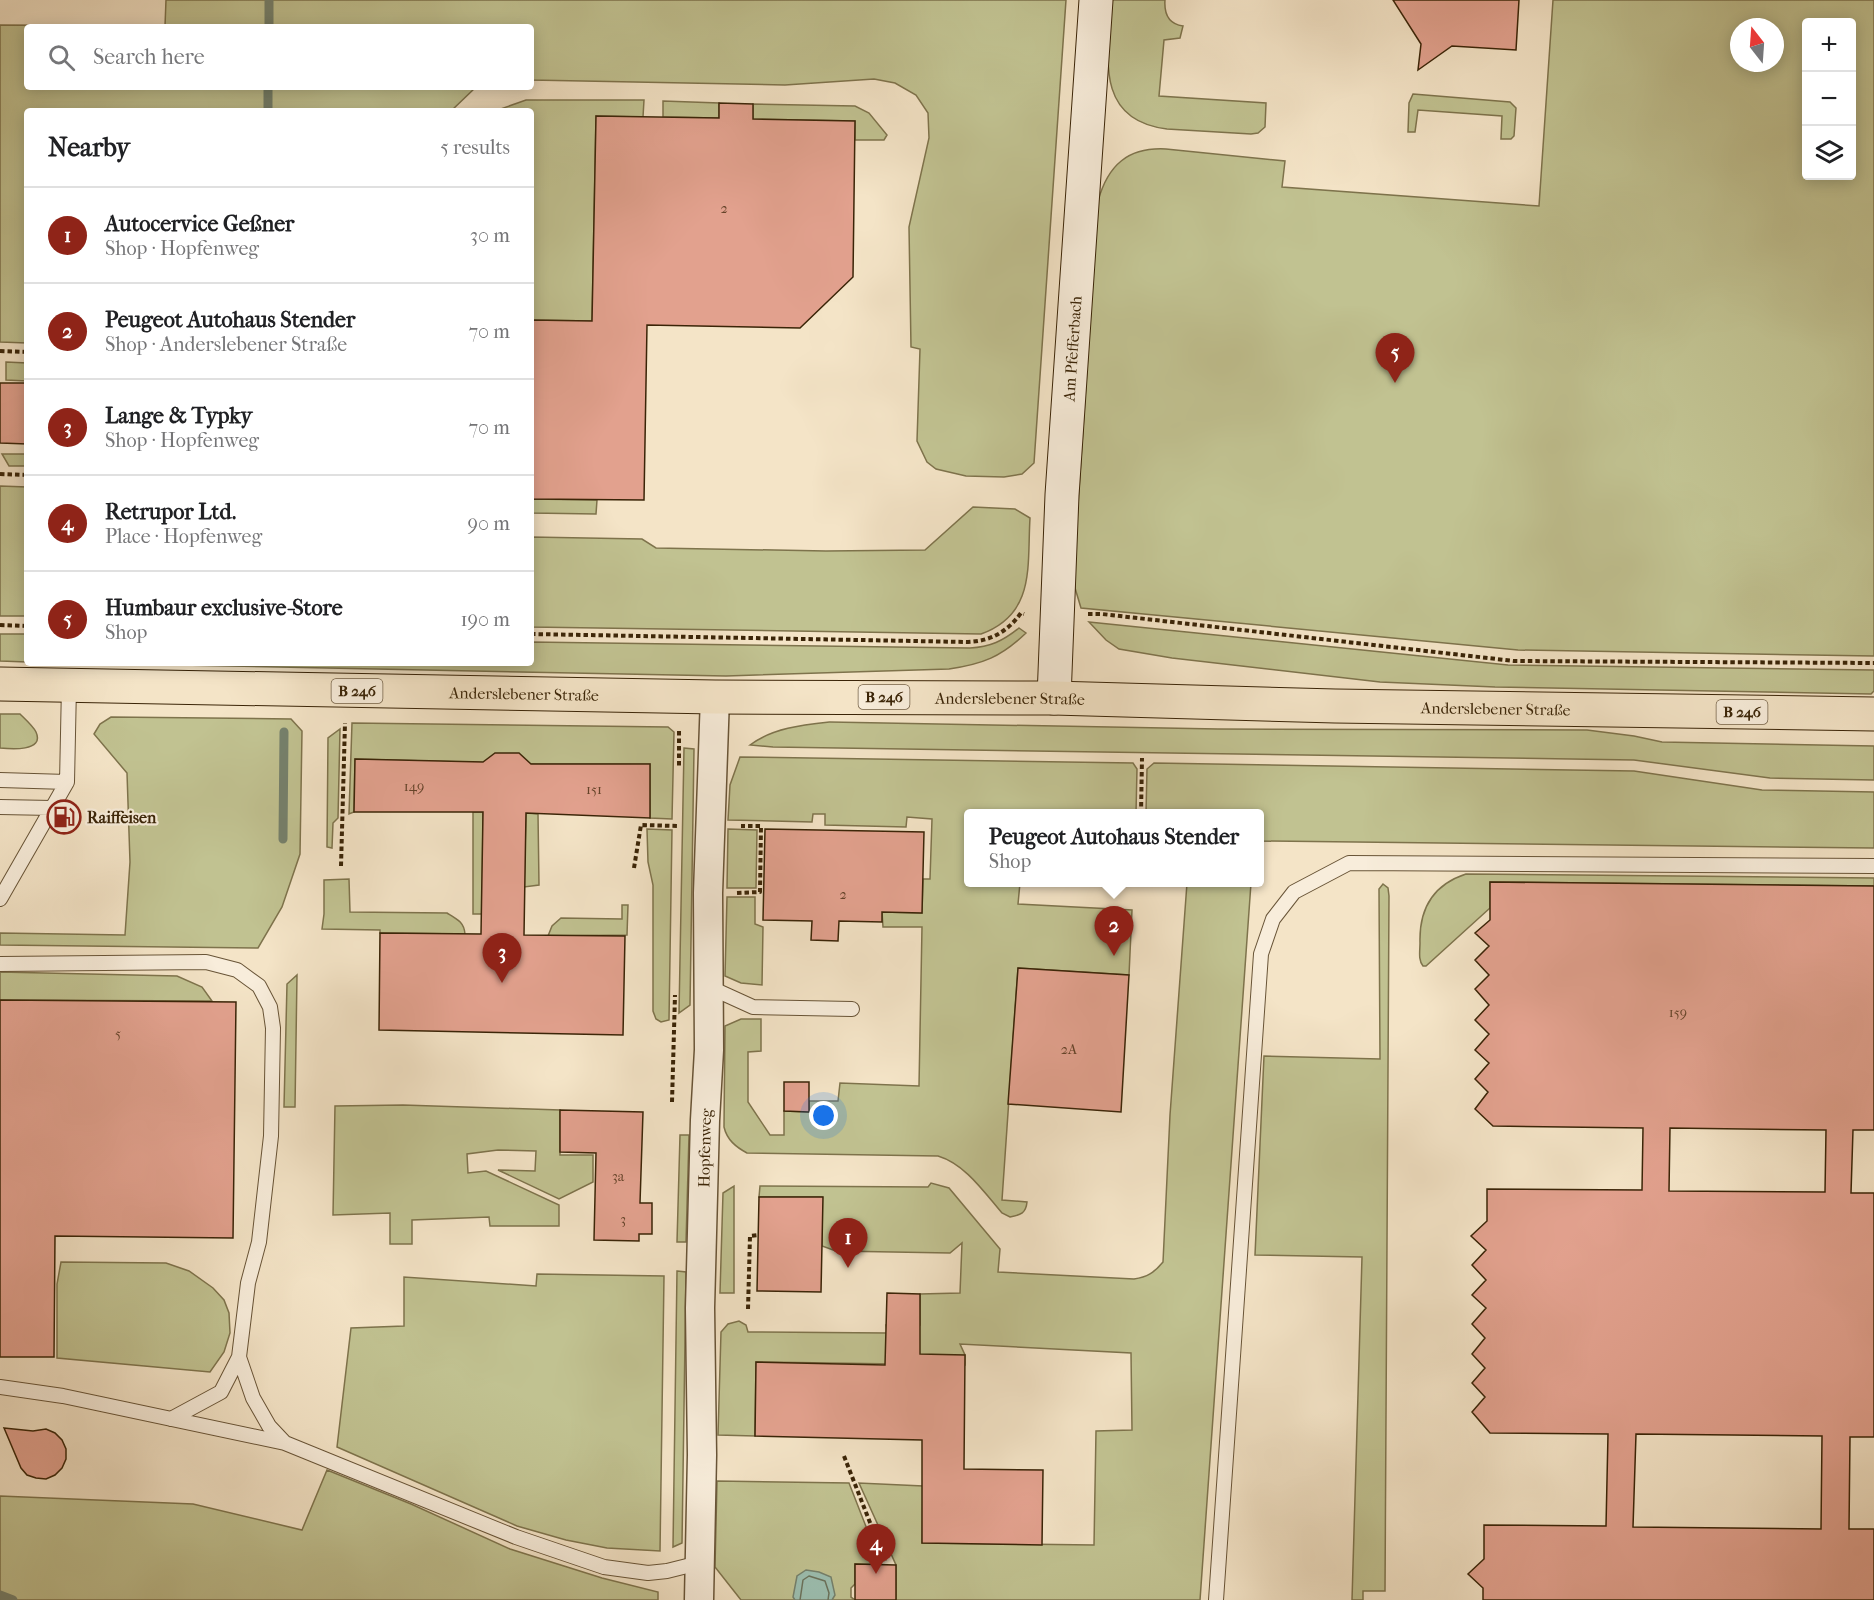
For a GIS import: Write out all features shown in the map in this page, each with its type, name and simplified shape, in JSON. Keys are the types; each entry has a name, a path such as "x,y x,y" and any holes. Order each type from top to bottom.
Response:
{"main road":[{"name":"Anderslebener Straße","path":"0,684 715,697 1054,698 1347,706 1874,714"}],"street":[{"name":"Am Pfefferbach","path":"1054,698 1062,495 1096,0"},
{"name":"Hopfenweg","path":"699,1600 702,1455 700,1308 710,987 708,893 715,697"}],"lane":[{"path":"0,899 67,782 69,686"},
{"path":"0,780 67,782"},
{"path":"0,807 52,808"},
{"path":"1216,1600 1260,954 1273,919 1294,892 1349,863 1874,866"},
{"path":"0,964 206,962 237,970 260,986 270,1007 273,1028 271,1136 259,1242 248,1283 239,1357 221,1392 171,1419"},
{"path":"710,987 753,1007 852,1009"},
{"path":"239,1357 253,1398 269,1426 285,1443"},
{"path":"0,1387 63,1396 285,1443 516,1538 604,1567 648,1573 699,1563"}],"path":[{"path":"0,351 24,352"},
{"path":"0,474 24,475"},
{"path":"534,634 968,642 989,639 1002,633 1021,614 1058,614 1113,616 1514,661 1874,663"},
{"path":"0,625 24,626"},
{"path":"341,866 345,716"},
{"path":"1141,809 1142,758"},
{"path":"634,868 641,825 679,826"},
{"path":"708,893 760,892 761,826 711,825"},
{"path":"748,1309 750,1236 759,1235"},
{"path":"844,1456 885,1561"}],"green space":[{"path":"166,0 1066,0 1034,463 1022,474 1004,477 966,476 936,469 927,462 917,441 920,349 911,347 909,227 929,138 928,113 916,95 895,83 874,79 785,85 534,80 534,24 165,24"},
{"path":"1112,0 1165,0 1165,10 1170,21 1183,26 1180,38 1164,40 1159,96 1266,103 1265,127 1258,133 1251,134 1167,129 1143,123 1127,113 1116,98 1110,81 1108,42"},
{"path":"1553,0 1874,0 1874,656 1518,650 1081,608 1075,588 1074,566 1098,201 1102,188 1114,168 1122,161 1130,155 1153,149 1285,161 1282,187 1539,206"},
{"path":"0,25 24,25 24,90 473,90 454,108 24,108 24,343 0,342"},
{"path":"1413,94 1510,102 1516,108 1514,136 1511,139 1501,139 1502,116 1418,110 1415,132 1408,132 1409,103"},
{"path":"526,100 644,100 643,117 596,116 592,321 534,320 534,108 503,108"},
{"path":"663,101 719,103 719,118 663,117"},
{"path":"753,104 855,106 869,113 887,135 884,140 855,140 855,121 753,119"},
{"path":"6,362 24,363 24,381 6,380"},
{"path":"2,454 24,454 24,466 9,466"},
{"path":"0,486 24,487 24,616 0,616"},
{"path":"534,499 597,500 596,514 534,513"},
{"path":"973,507 1015,509 1030,518 1028,571 1020,601 999,625 981,634 534,627 534,537 642,539 656,548 925,550"},
{"path":"1089,622 1508,665 1874,670 1874,691 1871,694 1495,687 1380,682 1172,658 1119,649 1106,640"},
{"path":"1019,628 1026,633 1000,654 972,665 949,669 726,676 227,666 534,666 534,642 970,648 984,646"},
{"path":"0,634 24,634 24,662 0,661"},
{"path":"0,714 20,714 36,732 36,743 25,748 0,748"},
{"path":"111,717 291,719 302,731 300,854 282,907 258,948 0,945 0,933 125,935 130,862 127,773 94,734 100,724"},
{"path":"830,722 1218,729 1587,730 1662,742 1874,746 1874,780 1770,778 1634,760 750,745 778,731"},
{"path":"352,723 668,727 674,732 672,819 650,818 650,764 539,764 355,759 354,812 349,814"},
{"path":"340,729 338,818 333,823 332,848 327,847 328,738"},
{"path":"684,748 694,749 690,1005 679,1013"},
{"path":"740,757 1133,763 1137,769 1136,809 964,809 964,887 1020,887 1018,904 1132,910 1129,975 1018,968 1002,1200 1027,1202 1022,1213 1010,1217 1002,1213 965,1172 957,1165 938,1156 747,1153 727,1136 724,1127 725,1026 741,1019 761,1019 761,1051 748,1052 748,1102 770,1135 784,1135 784,1111 809,1112 809,1101 838,1101 840,1083 919,1086 922,927 883,927 882,912 922,913 923,879 930,879 932,819 907,817 906,827 825,825 825,814 813,814 812,822 728,820 730,785"},
{"path":"1154,763 1634,771 1762,790 1874,792 1874,848 1264,841 1264,809 1146,809 1147,769"},
{"path":"473,812 483,812 482,914 473,914"},
{"path":"526,813 538,814 539,885 524,887"},
{"path":"647,829 672,830 669,1020 661,1022 656,1019 653,1011 653,885 648,862"},
{"path":"728,829 757,830 756,888 727,888"},
{"path":"1466,874 1874,878 1874,886 1490,882 1490,908 1426,966 1423,966 1420,961 1420,931 1425,909 1436,892 1444,885"},
{"path":"349,879 350,912 447,913 462,924 465,934 380,933 380,930 322,929 324,880"},
{"path":"1383,884 1388,888 1389,896 1385,1591 1363,1591 1363,1600 1352,1600 1362,1257 1255,1255 1264,1056 1380,1059 1379,889"},
{"path":"1187,887 1251,887 1200,1600 896,1600 896,1565 859,1483 923,1486 922,1543 1094,1545 1096,1431 1132,1430 1131,1353 960,1344 965,1355 965,1365 756,1362 755,1436 718,1435 721,1332 728,1324 739,1321 746,1325 748,1332 887,1333 886,1325 920,1325 920,1294 960,1293 962,1243 950,1253 836,1251 822,1246 822,1197 759,1197 760,1186 928,1187 931,1183 949,1188 1000,1249 998,1272 1134,1279 1147,1276 1163,1262 1170,1115"},
{"path":"727,897 755,897 755,924 763,927 762,985 741,983 725,976"},
{"path":"622,905 628,905 627,935 548,936 552,926 561,918 622,919"},
{"path":"0,972 177,976 202,987 212,1001 0,1000"},
{"path":"297,975 295,1107 284,1107 287,984"},
{"path":"403,1105 560,1110 560,1155 593,1155 593,1182 559,1199 498,1170 535,1171 536,1151 498,1150 467,1154 468,1173 486,1171 559,1205 559,1226 490,1226 489,1217 412,1220 412,1244 390,1244 390,1213 333,1215 335,1106"},
{"path":"680,1135 689,1135 686,1242 677,1242"},
{"path":"734,1186 734,1293 720,1293 723,1193"},
{"path":"61,1262 166,1263 189,1271 213,1288 224,1300 229,1313 230,1333 224,1352 210,1372 57,1358 57,1284"},
{"path":"677,1271 686,1272 682,1543 673,1547"},
{"path":"537,1274 664,1276 660,1551 607,1548 566,1540 517,1526 337,1447 351,1328 404,1326 404,1277 536,1286"},
{"path":"327,1470 411,1504 510,1549 602,1578 658,1592 658,1600 0,1600 0,1496 193,1504 302,1530"},
{"path":"717,1481 849,1483 881,1565 855,1564 855,1584 851,1588 851,1597 855,1600 741,1600 715,1567"}],"water":[{"path":"806,1570 831,1577 835,1595 832,1600 795,1600 793,1597 797,1576"}],"building":[{"path":"1393,0 1519,0 1516,50 1452,46 1418,70 1421,44"},
{"path":"719,103 753,104 753,119 855,121 853,277 800,328 647,325 644,500 534,499 534,320 592,321 596,116 719,118"},
{"path":"0,383 24,383 24,444 0,443"},
{"path":"495,753 519,753 531,764 650,764 650,818 526,813 524,935 625,936 623,1035 379,1030 380,933 481,934 483,812 354,812 355,759 483,762"},
{"path":"765,829 924,832 922,913 882,912 882,922 839,921 838,941 811,940 812,921 763,920"},
{"path":"1490,882 1874,886 1874,1130 1853,1130 1851,1193 1874,1193 1874,1437 1850,1437 1849,1529 1874,1529 1874,1600 1483,1600 1483,1588 1468,1574 1484,1559 1484,1525 1606,1526 1608,1434 1490,1433 1472,1412 1485,1397 1472,1383 1485,1368 1472,1354 1485,1338 1472,1324 1486,1308 1472,1295 1486,1280 1472,1265 1486,1250 1471,1236 1487,1221 1487,1189 1642,1190 1643,1128 1493,1126 1475,1109 1488,1092 1475,1079 1489,1063 1475,1050 1489,1034 1475,1020 1489,1005 1475,989 1489,975 1475,960 1489,946 1475,933 1490,920","holes":["1670,1128 1826,1130 1825,1192 1669,1191","1636,1434 1822,1436 1821,1529 1633,1527"]},
{"path":"1018,968 1129,975 1121,1112 1008,1104"},
{"path":"0,1000 236,1002 233,1238 55,1236 54,1357 0,1357"},
{"path":"784,1082 809,1082 809,1112 784,1111"},
{"path":"560,1110 643,1112 640,1203 652,1203 652,1234 639,1234 639,1241 594,1240 596,1153 560,1152"},
{"path":"759,1197 823,1197 821,1292 757,1291"},
{"path":"887,1293 920,1294 920,1354 965,1355 964,1469 1043,1470 1042,1545 922,1543 922,1440 755,1436 756,1362 885,1365"},
{"path":"4,1428 33,1431 46,1429 55,1433 62,1440 66,1449 66,1459 62,1468 55,1475 46,1479 27,1475 21,1468"},
{"path":"855,1564 896,1565 896,1600 855,1600"}],"waterway":[{"path":"269,0 269,24"},
{"path":"268,90 268,108"},
{"path":"283,839 284,732"},
{"path":"0,1595 13,1600"}],"place":[{"name":"Humbaur exclusive-Store","path":"1395,383"},
{"name":"Raiffeisen","path":"64,817"},
{"name":"Peugeot Autohaus Stender","path":"1114,956"},
{"name":"Lange & Typky","path":"502,983"},
{"name":"Autocervice Geßner","path":"848,1268"},
{"name":"Retrupor Ltd.","path":"876,1574"}]}
